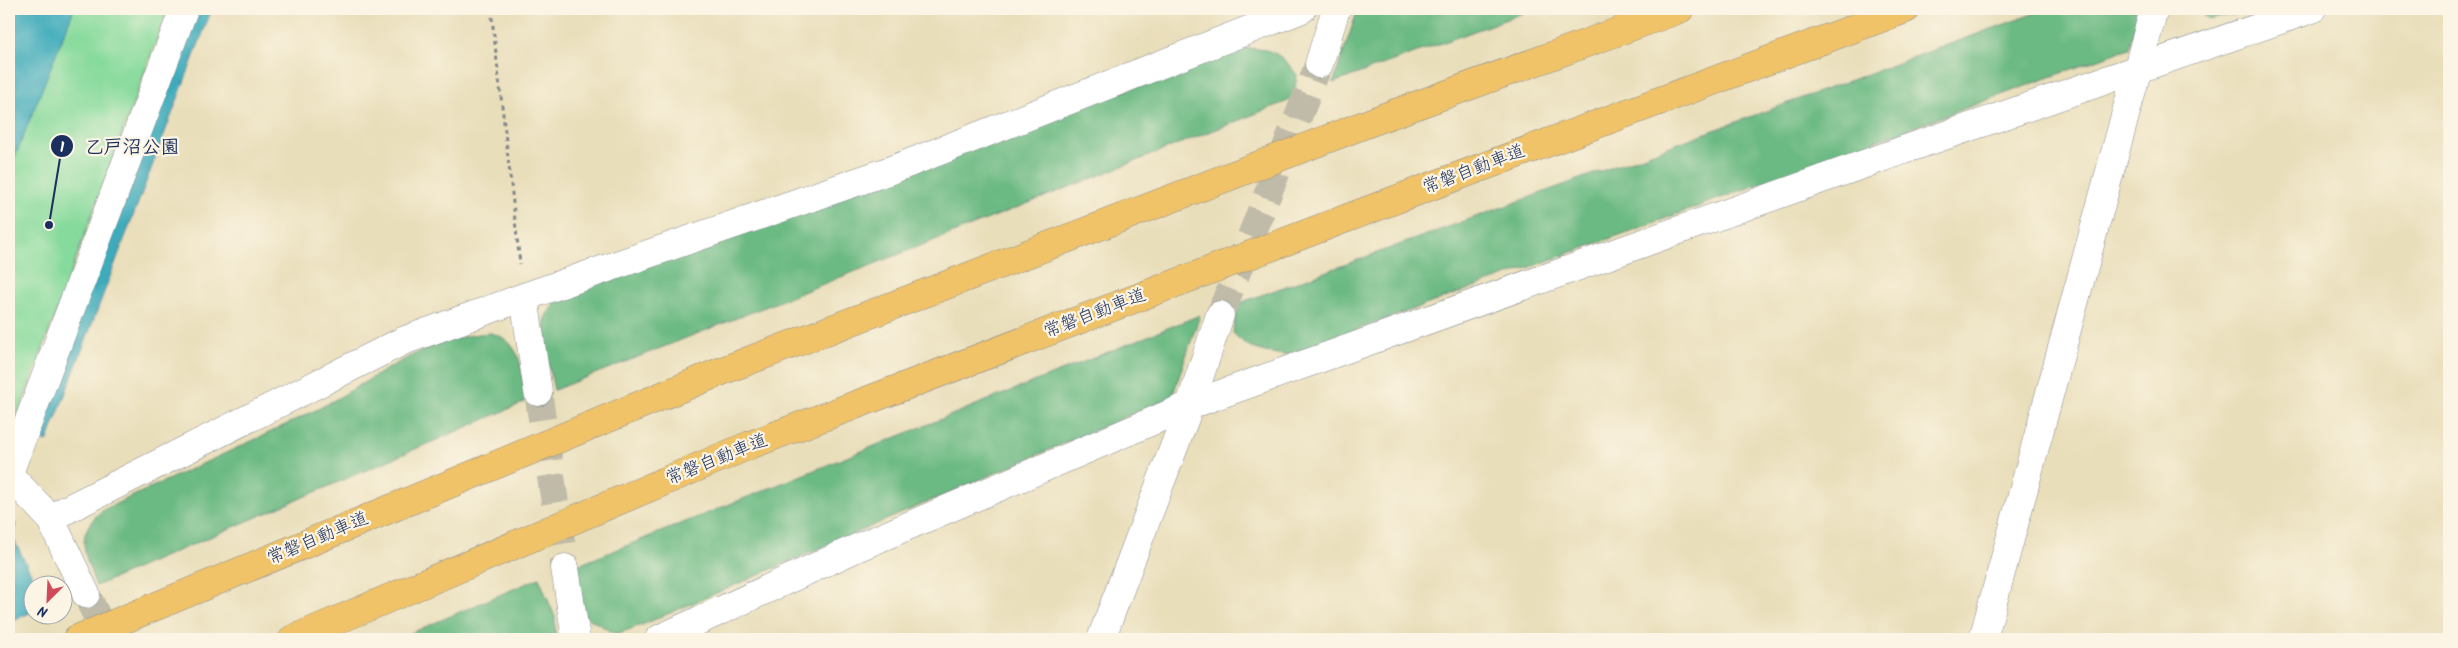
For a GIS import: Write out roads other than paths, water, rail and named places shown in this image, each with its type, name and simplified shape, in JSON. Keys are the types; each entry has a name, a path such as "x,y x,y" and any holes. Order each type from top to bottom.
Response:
{"highway":[{"name":"常磐自動車道","path":"85,636 722,371 1387,116 1680,9"},
{"name":"常磐自動車道","path":"293,639 760,442 1412,194 1906,9"}],"street":[{"path":"86,594 50,518 9,474 184,9"},
{"path":"50,518 403,341 524,296 894,169 1302,9"},
{"path":"1318,64 1336,9"},
{"path":"1983,639 2154,9"},
{"path":"659,639 852,550 1190,405 1900,152 2312,9"},
{"path":"524,296 538,392"},
{"path":"1102,639 1190,405 1220,315"},
{"path":"565,568 576,639"}],"water":[{"path":"9,9 74,9 9,172"},
{"path":"198,9 212,9 47,442 31,437"},
{"path":"9,521 16,524 12,536 32,576 22,576 22,616 9,622"}],"tunnel":[{"path":"1220,315 1319,64"},
{"path":"538,392 565,568"},
{"path":"86,594 108,639"}],"place":[{"name":"乙戸沼公園","path":"49,225"}]}
